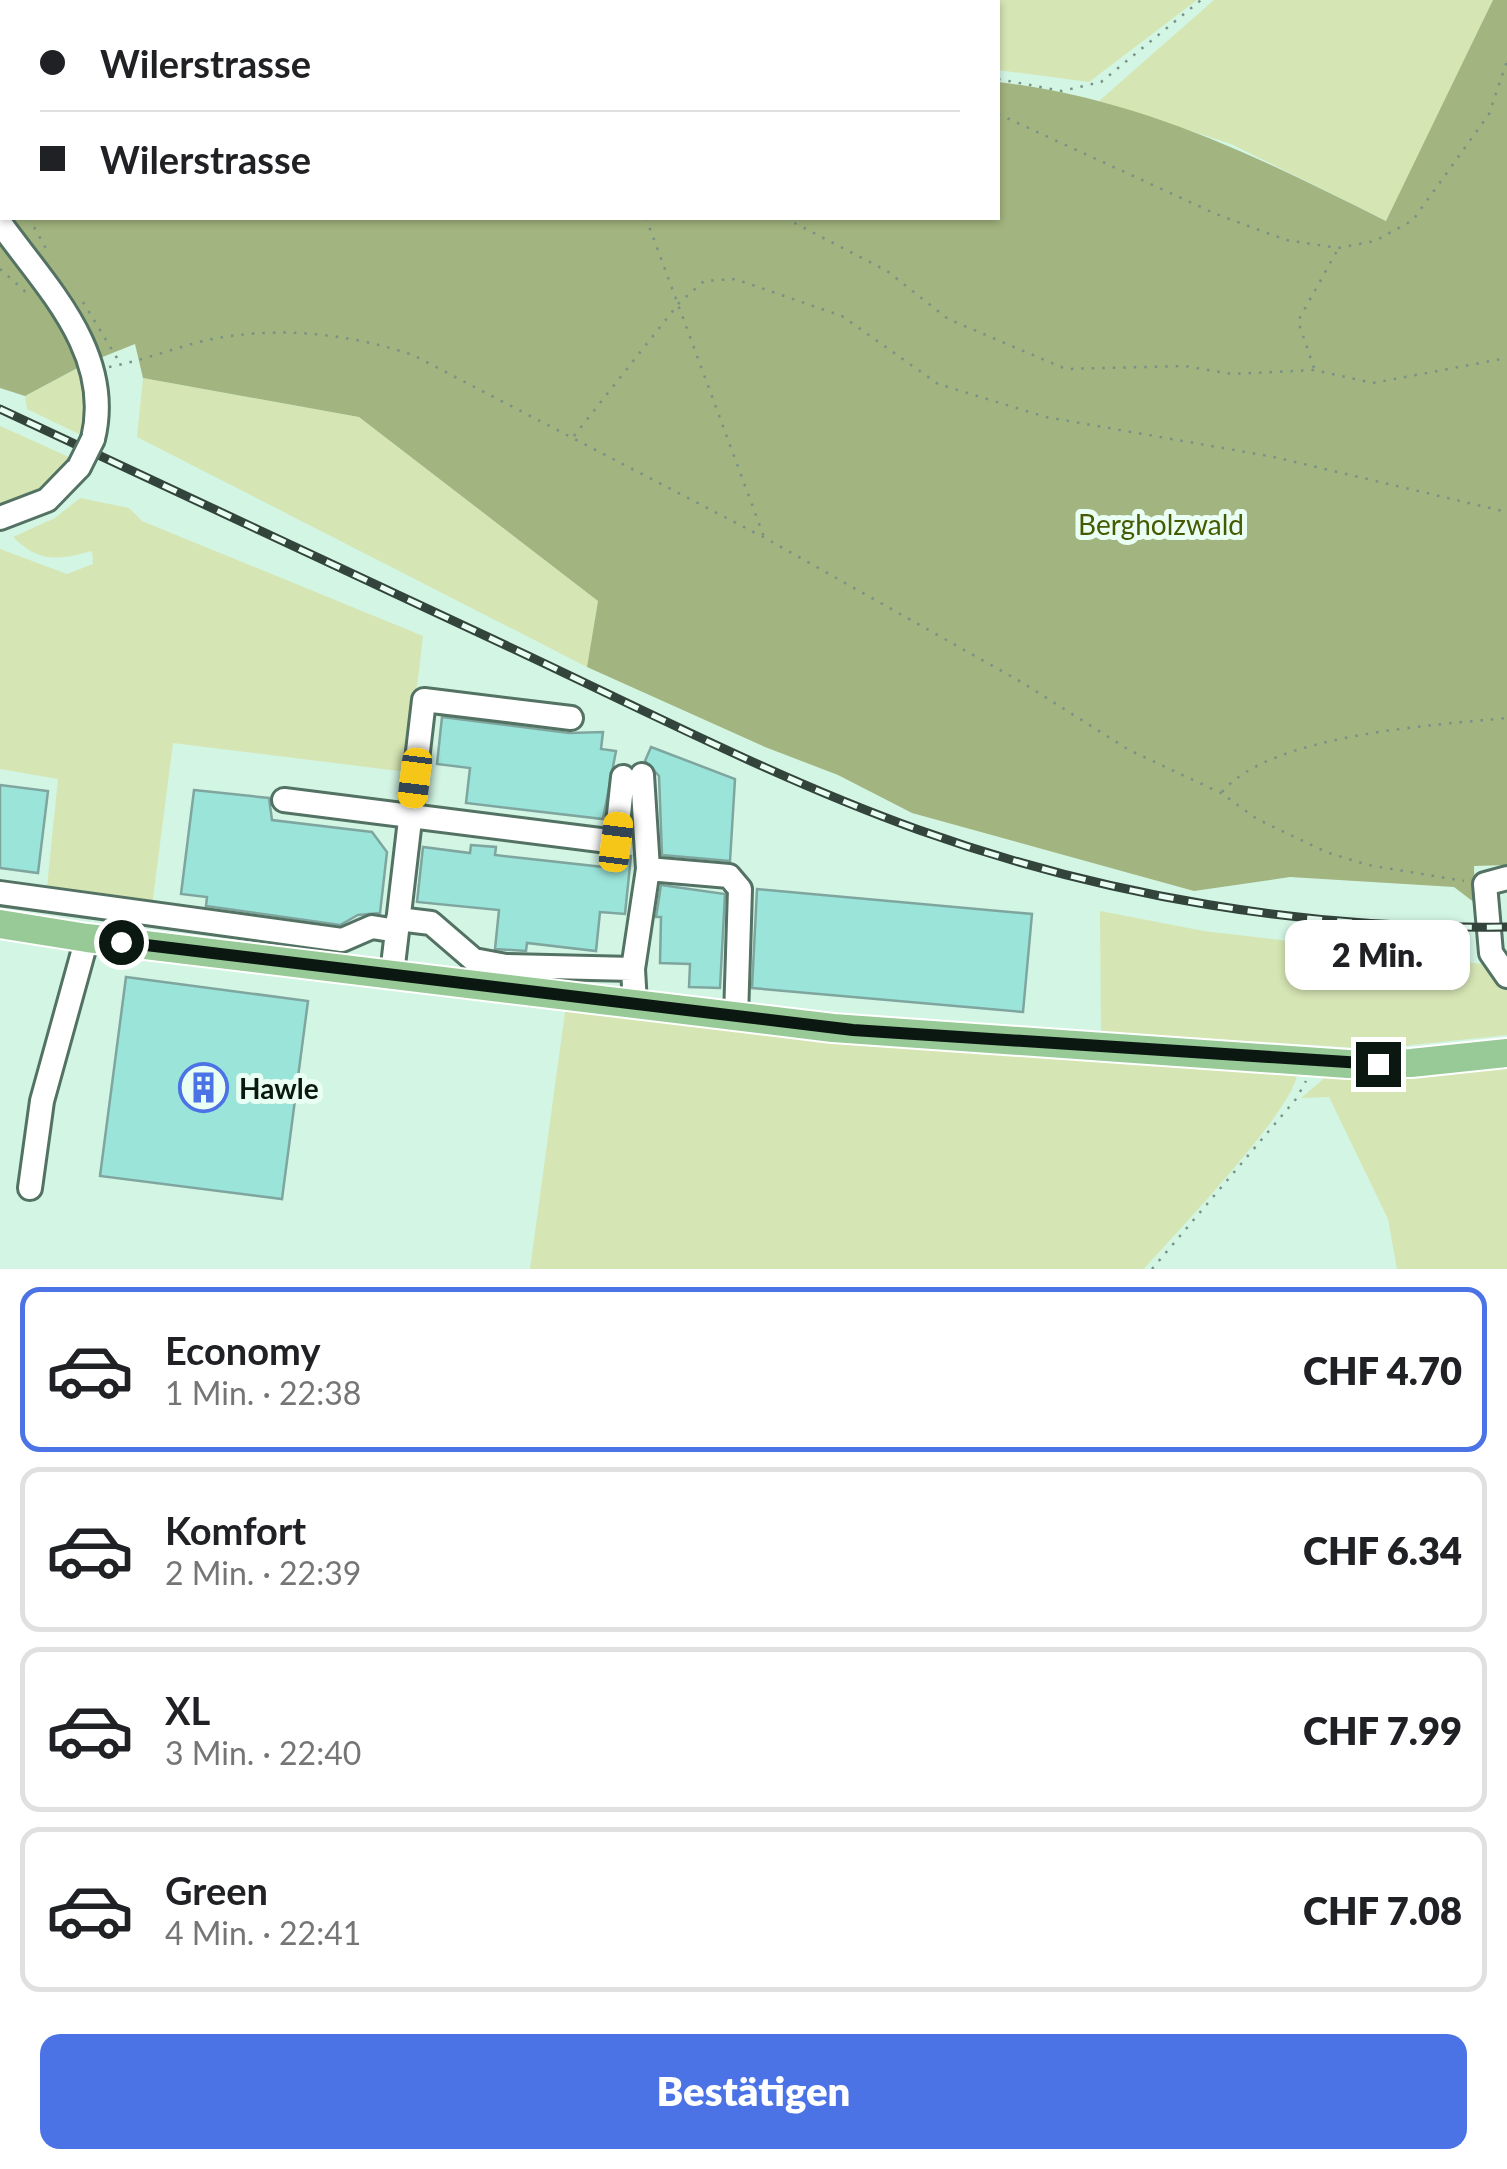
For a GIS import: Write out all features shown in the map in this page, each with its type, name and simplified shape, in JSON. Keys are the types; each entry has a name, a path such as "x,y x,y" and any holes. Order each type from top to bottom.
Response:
{"main road":[{"path":"0,924 87,938 892,1033 1316,1062 1411,1063 1507,1053"}],"street":[{"path":"0,222 64,311 94,371 98,407 92,439 79,467 48,500 0,518"},
{"path":"392,974 424,700 572,718"},
{"path":"284,800 616,842 632,776 648,869 633,970 635,1004"},
{"path":"648,869 729,876 740,889 736,1017"},
{"path":"1496,881 1491,953 1507,976"},
{"path":"0,893 342,940 372,927 431,924 474,960 506,966 633,970"},
{"path":"30,1188 42,1101 87,938"}],"path":[{"path":"1000,79 1062,91 1101,82 1201,0"},
{"path":"1000,115 1216,214 1286,240 1338,248 1376,242 1413,220 1489,114 1507,62"},
{"path":"647,220 765,538"},
{"path":"790,220 887,271 948,319 1066,368 1185,366 1232,374 1314,370 1373,384 1507,358"},
{"path":"1314,370 1298,321 1338,248"},
{"path":"573,438 679,302 704,281 735,279 842,316 938,384 1046,417 1274,457 1507,512"},
{"path":"94,371 203,341 262,334 368,340 412,355 765,538 1023,683 1129,750 1221,793 1257,818 1326,852 1379,868 1496,881"},
{"path":"1221,793 1231,781 1293,752 1368,732 1507,718"},
{"path":"1152,1269 1296,1099 1316,1062"}],"green space":[{"path":"1000,0 1197,0 1089,82 1000,70"},
{"path":"1214,0 1493,0 1387,221 1231,144 1099,101"},
{"name":"Bergholzwald","path":"1493,0 1507,0 1507,865 1474,866 1475,903 1454,887 1290,877 1194,891 912,813 838,775 765,747 587,667 598,601 359,417 143,378 135,344 85,364 25,396 0,388 0,220 1000,220 1000,82 1101,102 1198,134 1386,221"},
{"path":"80,367 86,410 81,435 27,409 25,396"},
{"path":"143,378 359,417 598,601 587,667 137,437"},
{"path":"0,426 69,457 50,484 0,508"},
{"path":"80,498 129,508 142,521 423,636 407,772 173,743 152,906 47,887 58,779 0,769 0,549 67,574 93,564 92,551 49,557 32,551 13,537 55,518"},
{"path":"1100,911 1204,931 1482,964 1507,982 1507,1035 1374,1049 1101,1032"},
{"path":"566,1005 1297,1071 1293,1087 1258,1139 1144,1269 530,1269"},
{"path":"1507,1060 1507,1269 1397,1269 1388,1219 1329,1097 1301,1098 1327,1076"}],"building":[{"path":"442,717 569,733 603,732 601,749 616,751 603,819 466,803 470,768 437,764"},
{"path":"651,747 735,779 730,861 662,855 659,776 645,761"},
{"path":"0,785 48,791 38,873 0,868"},
{"path":"194,790 269,798 272,820 372,832 387,852 380,913 358,915 340,925 206,906 207,897 181,894"},
{"path":"471,845 496,847 495,855 604,867 605,856 631,856 625,914 600,912 596,951 527,943 526,951 495,949 499,910 417,902 423,847 470,853"},
{"path":"661,885 725,894 720,988 689,987 690,964 660,963 661,917 656,917"},
{"path":"757,889 1032,914 1023,1012 752,988"},
{"name":"Hawle","path":"126,977 308,1001 282,1199 100,1176"}],"railway":[{"path":"0,409 718,746 919,830 1062,874 1209,905 1358,923 1507,927"}],"place":[{"name":"Hawle","path":"204,1088"}],"route":[{"path":"121,942 853,1030 1378,1064"}]}
